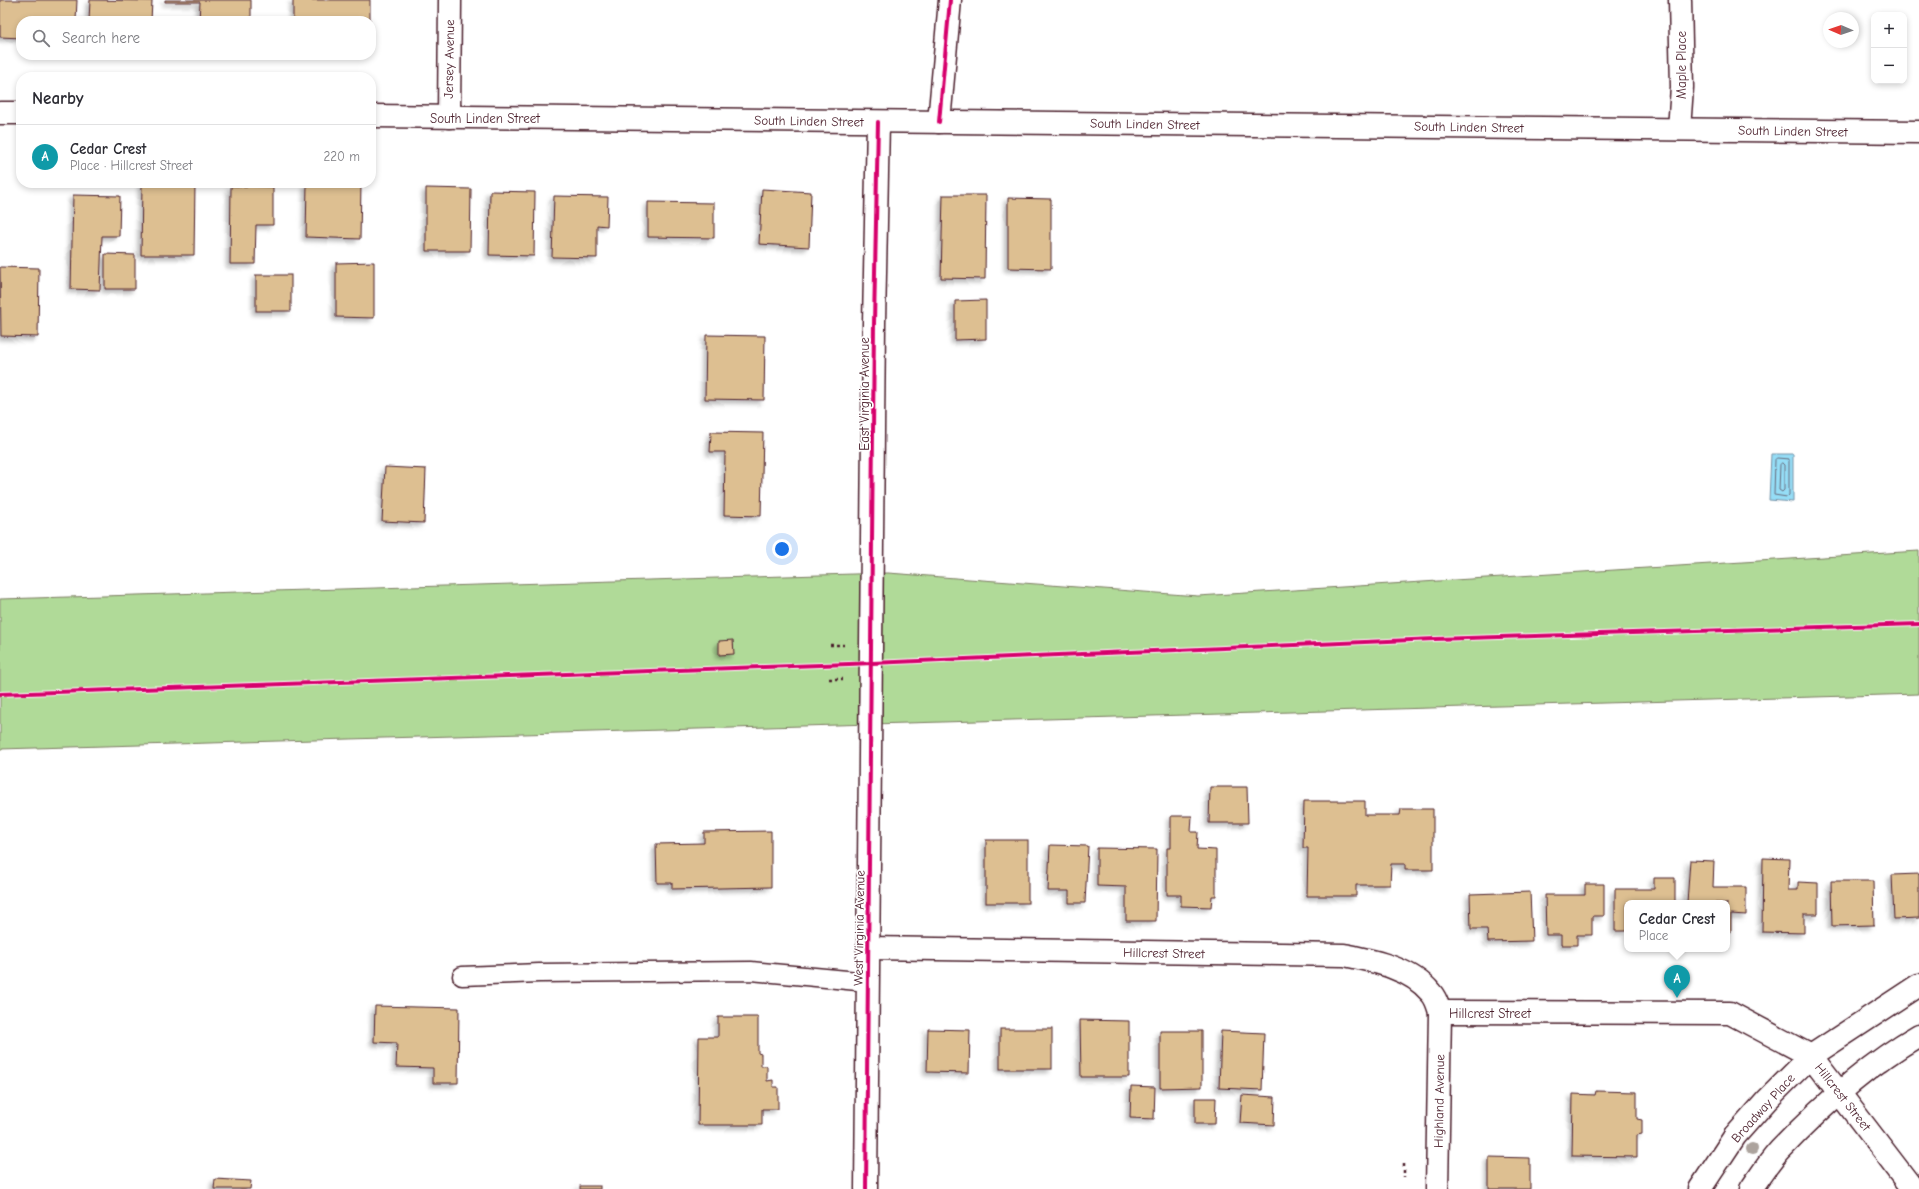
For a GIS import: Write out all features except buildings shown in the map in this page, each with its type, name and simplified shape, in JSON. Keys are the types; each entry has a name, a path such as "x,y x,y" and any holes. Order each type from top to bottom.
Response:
{"street":[{"name":"Jersey Avenue","path":"448,117 450,0"},
{"path":"939,122 950,0"},
{"name":"Maple Place","path":"1679,129 1682,87 1680,0"},
{"path":"0,113 16,113"},
{"name":"South Linden Street","path":"376,116 1919,132"},
{"name":"East Virginia Avenue","path":"871,666 878,122"},
{"name":"West Virginia Avenue","path":"866,1189 871,666"},
{"name":"Hillcrest Street","path":"868,948 1344,955 1376,962 1403,972 1432,993 1440,1012 1730,1013 1812,1056 1913,1189"},
{"name":"Broadway Place","path":"1700,1189 1735,1136 1767,1100 1812,1056 1919,986"},
{"name":"Highland Avenue","path":"1437,1189 1440,1012"},
{"path":"1751,1189 1779,1151 1840,1092 1904,1044 1919,1035"}],"lane":[{"path":"462,976 539,973 751,971 868,982"}],"path":[{"path":"830,645 849,644"},
{"path":"829,679 849,678"},
{"path":"1404,1164 1404,1177"}],"green space":[{"path":"1919,551 1919,694 0,749 0,599 888,573 1198,596"}],"water":[{"path":"1771,454 1793,454 1793,502 1769,500"}],"cycle path":[{"path":"939,122 950,0"},
{"path":"866,1189 874,323 878,122"},
{"path":"0,694 849,664 1435,639 1919,624"}],"place":[{"name":"Cedar Crest","path":"1677,998"}]}
